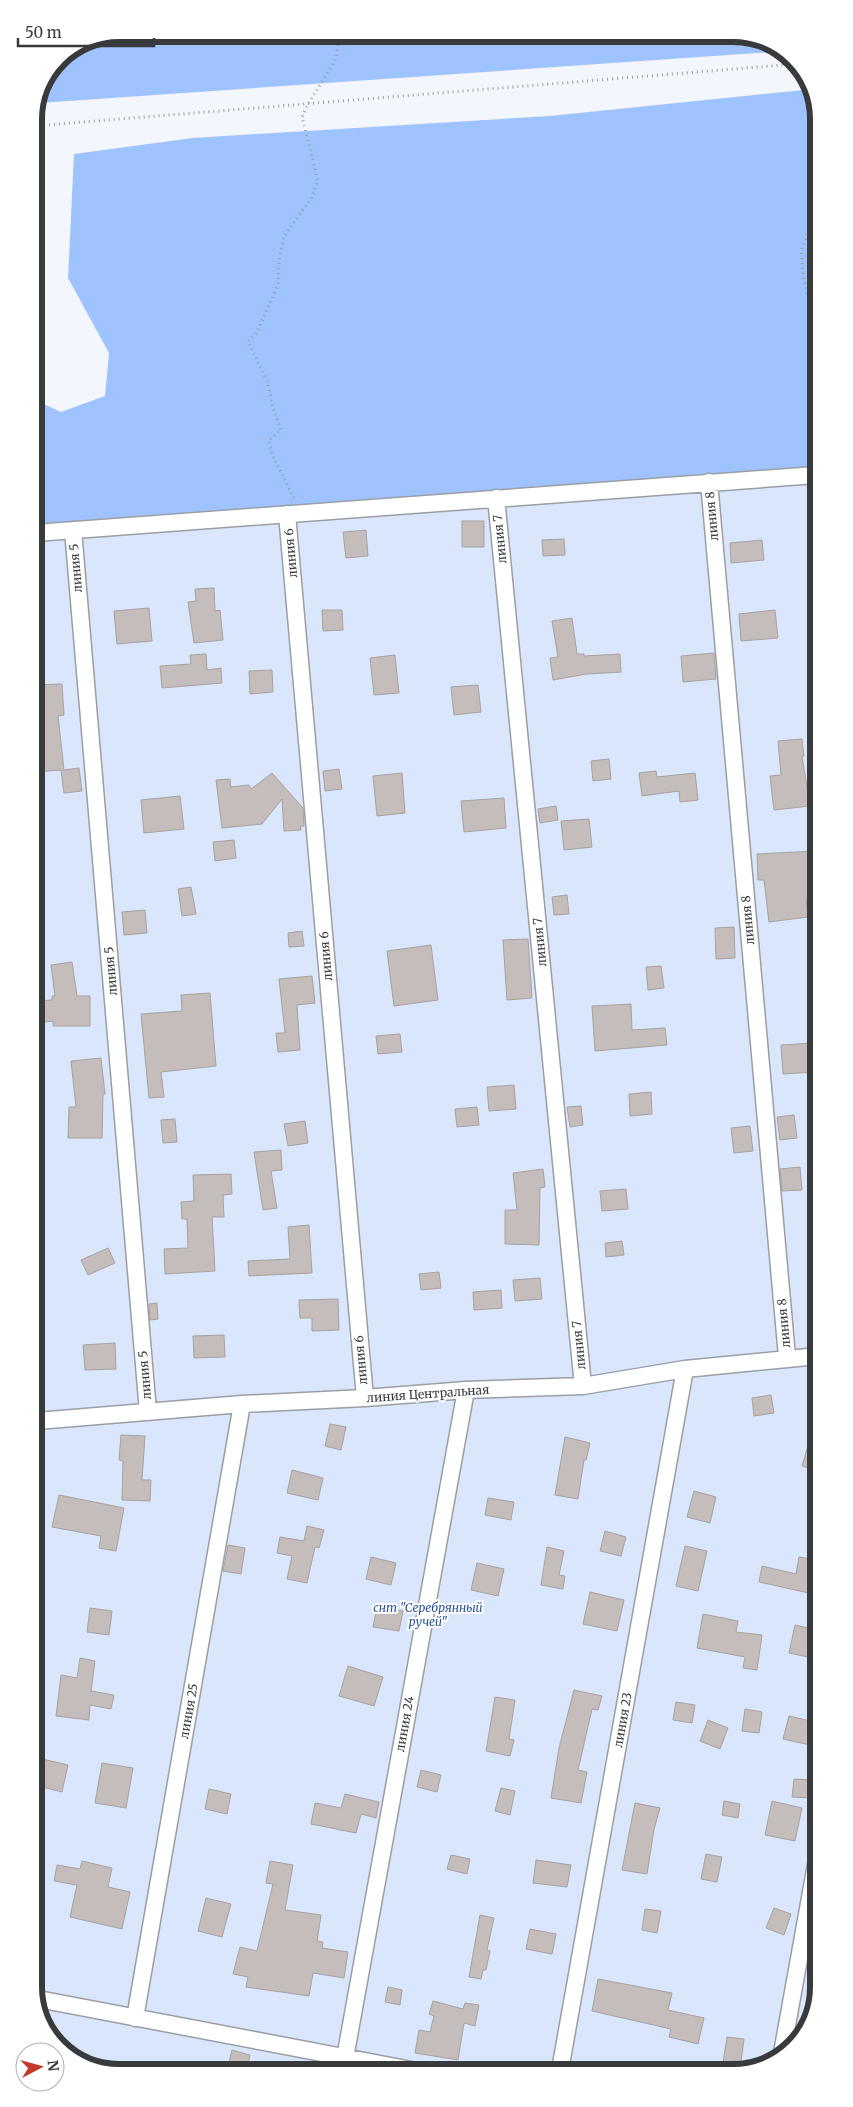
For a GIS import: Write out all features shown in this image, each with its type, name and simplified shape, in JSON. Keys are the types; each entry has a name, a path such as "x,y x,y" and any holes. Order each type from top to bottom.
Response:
{"street":[{"path":"43,532 811,475"},
{"name":"линия 8","path":"709,482 788,1357"},
{"name":"линия 7","path":"496,498 583,1386"},
{"name":"линия 6","path":"293,514 365,1398"},
{"name":"линия 5","path":"73,530 148,1412"},
{"name":"линия Центральная","path":"42,1421 242,1404 365,1398 466,1390 583,1386 685,1369 788,1357 811,1356"},
{"name":"линия 23","path":"561,2064 685,1369"},
{"name":"линия 24","path":"345,2058 466,1390"},
{"name":"линия 25","path":"135,2018 242,1404"},
{"path":"783,2046 811,1892"},
{"path":"44,2000 378,2064"}],"path":[{"path":"293,514 295,499 272,454 269,440 281,430 273,408 268,383 248,341 256,334 278,285 279,260 284,236 311,199 318,181 302,117 335,61 338,42"},
{"path":"43,125 787,65"},
{"path":"811,224 801,252 804,280 811,308"}],"green space":[{"name":"снт \"Серебрянный ручей\"","path":"811,475 811,1988 805,2017 798,2030 780,2049 758,2060 744,2064 114,2064 90,2059 73,2049 62,2038 50,2022 42,1988 43,532"}],"shaded area":[{"path":"119,42 739,43 754,45 770,52 45,103 50,85 69,62 90,48"},
{"path":"804,90 811,119 811,475 43,532 43,404 61,412 105,396 109,353 68,278 74,154 193,138 550,116"}],"building":[{"path":"462,521 484,521 484,547 462,547"},
{"path":"366,530 368,556 346,558 343,532"},
{"path":"564,539 565,555 543,556 542,540"},
{"path":"762,540 764,560 731,563 730,543"},
{"path":"214,588 215,611 220,610 223,640 194,643 188,602 196,601 195,589"},
{"path":"149,608 152,641 117,644 114,611"},
{"path":"322,610 342,610 343,630 323,631"},
{"path":"775,610 778,638 741,641 739,614"},
{"path":"572,618 577,654 584,654 584,656 620,654 621,672 587,674 553,680 550,658 558,657 552,621"},
{"path":"714,653 716,679 683,682 681,656"},
{"path":"206,654 207,670 221,668 222,683 162,688 160,666 191,664 190,655"},
{"path":"395,655 399,693 374,695 370,658"},
{"path":"272,670 273,692 250,694 249,671"},
{"path":"62,684 64,715 58,716 64,770 79,768 82,791 64,793 61,770 43,771 43,685"},
{"path":"478,685 481,712 454,715 451,687"},
{"path":"802,739 804,756 802,756 810,806 774,810 770,776 781,775 778,741"},
{"path":"609,759 611,779 593,781 591,761"},
{"path":"339,769 342,789 325,791 323,771"},
{"path":"656,771 657,777 695,773 698,800 680,802 679,791 642,796 639,773"},
{"path":"272,773 303,808 304,826 300,826 301,830 284,831 282,799 262,824 222,828 216,780 230,779 231,787 249,785 251,789"},
{"path":"402,773 405,813 377,816 373,776"},
{"path":"180,796 184,829 144,833 141,800"},
{"path":"504,798 506,828 464,832 461,801"},
{"path":"556,806 558,820 540,823 538,809"},
{"path":"589,819 592,847 564,850 561,821"},
{"path":"234,840 236,858 215,861 213,842"},
{"path":"811,851 811,899 806,899 808,917 769,922 764,880 758,880 757,854"},
{"path":"191,887 196,914 182,916 178,889"},
{"path":"567,895 569,914 554,915 552,897"},
{"path":"145,910 147,933 124,935 122,912"},
{"path":"734,927 735,958 716,959 715,928"},
{"path":"302,931 304,946 289,947 288,933"},
{"path":"528,939 532,998 507,1000 503,940"},
{"path":"431,945 438,1000 394,1006 387,951"},
{"path":"72,962 77,996 90,996 90,1026 53,1026 53,1021 43,1022 43,1001 52,1000 52,996 55,996 51,965"},
{"path":"661,966 664,988 648,990 646,967"},
{"path":"312,976 315,1003 297,1005 300,1050 278,1052 276,1033 285,1033 279,979"},
{"path":"210,993 216,1066 161,1072 164,1097 149,1098 141,1014 182,1011 181,995"},
{"path":"631,1004 632,1030 665,1028 667,1045 595,1051 592,1006"},
{"path":"400,1034 402,1052 378,1054 376,1036"},
{"path":"811,1043 811,1072 783,1074 781,1045"},
{"path":"101,1058 105,1094 103,1094 102,1138 68,1138 69,1107 76,1107 71,1061"},
{"path":"514,1085 516,1109 489,1111 487,1087"},
{"path":"651,1092 652,1114 630,1116 629,1094"},
{"path":"581,1106 583,1125 570,1127 567,1107"},
{"path":"477,1107 479,1125 457,1127 455,1109"},
{"path":"794,1115 797,1138 780,1140 777,1117"},
{"path":"175,1119 177,1142 163,1143 161,1120"},
{"path":"305,1121 308,1143 288,1146 284,1124"},
{"path":"750,1126 753,1151 734,1153 731,1128"},
{"path":"281,1150 282,1170 271,1171 277,1208 263,1210 254,1152"},
{"path":"800,1167 802,1190 782,1191 780,1169"},
{"path":"543,1169 545,1187 540,1188 539,1245 505,1244 505,1210 517,1210 513,1173"},
{"path":"231,1174 232,1194 223,1195 224,1217 212,1217 215,1271 165,1274 164,1249 188,1248 187,1219 182,1219 181,1202 194,1201 193,1175"},
{"path":"626,1189 628,1209 602,1211 600,1191"},
{"path":"309,1225 312,1273 249,1276 248,1261 290,1259 288,1227"},
{"path":"622,1241 624,1255 606,1257 605,1243"},
{"path":"108,1248 115,1263 88,1275 81,1260"},
{"path":"439,1272 441,1288 421,1290 419,1274"},
{"path":"540,1278 542,1299 515,1301 513,1280"},
{"path":"501,1290 502,1308 474,1310 473,1292"},
{"path":"338,1299 339,1330 312,1331 312,1318 300,1318 299,1300"},
{"path":"157,1303 158,1319 150,1320 149,1304"},
{"path":"224,1335 225,1357 194,1358 193,1336"},
{"path":"115,1343 116,1369 85,1370 83,1345"},
{"path":"771,1395 774,1413 754,1416 752,1398"},
{"path":"330,1424 346,1427 341,1450 325,1446"},
{"path":"121,1435 145,1436 142,1480 151,1480 150,1501 122,1500 123,1461 119,1460"},
{"path":"811,1435 811,1469 802,1466"},
{"path":"565,1437 590,1443 586,1460 584,1460 578,1499 555,1495"},
{"path":"292,1470 323,1478 318,1500 287,1493"},
{"path":"694,1491 716,1497 710,1523 687,1517"},
{"path":"59,1495 124,1508 116,1551 99,1548 101,1536 52,1527"},
{"path":"488,1498 514,1502 511,1520 485,1515"},
{"path":"307,1526 324,1530 319,1548 315,1547 307,1583 287,1579 292,1556 277,1553 280,1537 304,1541"},
{"path":"605,1531 626,1537 621,1556 600,1551"},
{"path":"228,1545 245,1548 241,1574 223,1571"},
{"path":"685,1546 707,1551 698,1591 676,1586"},
{"path":"547,1547 564,1551 559,1575 565,1576 563,1589 541,1585"},
{"path":"371,1557 396,1563 391,1585 366,1579"},
{"path":"799,1557 811,1559 811,1593 759,1582 762,1566 796,1574"},
{"path":"477,1563 504,1569 498,1596 471,1590"},
{"path":"590,1592 624,1600 617,1631 583,1624"},
{"path":"377,1606 403,1611 399,1631 373,1627"},
{"path":"90,1608 112,1611 109,1635 87,1632"},
{"path":"703,1614 738,1621 736,1632 762,1635 757,1670 743,1668 745,1657 697,1648"},
{"path":"795,1625 811,1628 811,1658 789,1653"},
{"path":"80,1658 95,1661 91,1691 114,1695 111,1709 90,1705 89,1720 56,1716 61,1675 77,1678"},
{"path":"348,1666 383,1677 374,1706 339,1696"},
{"path":"574,1690 602,1696 598,1710 592,1709 578,1770 587,1772 581,1803 551,1798 559,1748"},
{"path":"495,1697 515,1700 509,1739 514,1740 510,1756 486,1751"},
{"path":"676,1702 695,1705 692,1723 673,1720"},
{"path":"745,1709 762,1712 759,1733 742,1731"},
{"path":"789,1716 811,1721 811,1745 783,1739"},
{"path":"708,1720 728,1728 720,1749 700,1741"},
{"path":"42,1759 68,1765 62,1792 42,1787"},
{"path":"102,1763 133,1768 126,1808 95,1803"},
{"path":"421,1770 441,1775 437,1792 417,1787"},
{"path":"794,1779 811,1780 811,1798 792,1797"},
{"path":"501,1788 515,1791 510,1815 495,1811"},
{"path":"209,1789 231,1794 227,1814 205,1809"},
{"path":"345,1794 379,1802 376,1818 361,1814 356,1833 311,1824 315,1803 341,1808"},
{"path":"724,1801 740,1804 738,1818 722,1815"},
{"path":"772,1801 802,1808 795,1841 765,1835"},
{"path":"635,1803 660,1808 654,1829 647,1874 622,1870"},
{"path":"706,1854 722,1857 717,1882 701,1879"},
{"path":"451,1855 470,1859 467,1874 447,1869"},
{"path":"536,1860 571,1865 567,1887 533,1883"},
{"path":"82,1861 112,1868 108,1887 130,1892 122,1929 70,1917 77,1885 54,1881 57,1865 80,1869"},
{"path":"270,1861 293,1865 285,1910 321,1915 317,1941 323,1942 322,1948 348,1952 344,1978 313,1973 309,1996 246,1987 248,1977 233,1974 240,1947 257,1951 273,1884 266,1883"},
{"path":"206,1898 231,1904 222,1937 198,1931"},
{"path":"774,1908 791,1914 784,1935 766,1928"},
{"path":"645,1909 661,1911 657,1933 642,1930"},
{"path":"480,1915 494,1918 487,1950 490,1951 486,1970 483,1970 481,1979 469,1977"},
{"path":"530,1929 556,1934 552,1954 526,1949"},
{"path":"598,1979 672,1993 668,2010 704,2018 698,2044 669,2037 671,2029 592,2011"},
{"path":"388,1987 402,1990 400,2005 385,2002"},
{"path":"433,2001 463,2009 465,2003 479,2005 475,2026 464,2023 458,2060 415,2053 419,2030 430,2032 434,2016 429,2014"},
{"path":"727,2037 744,2039 741,2064 723,2064"},
{"path":"232,2050 250,2055 248,2064 228,2064"}]}
